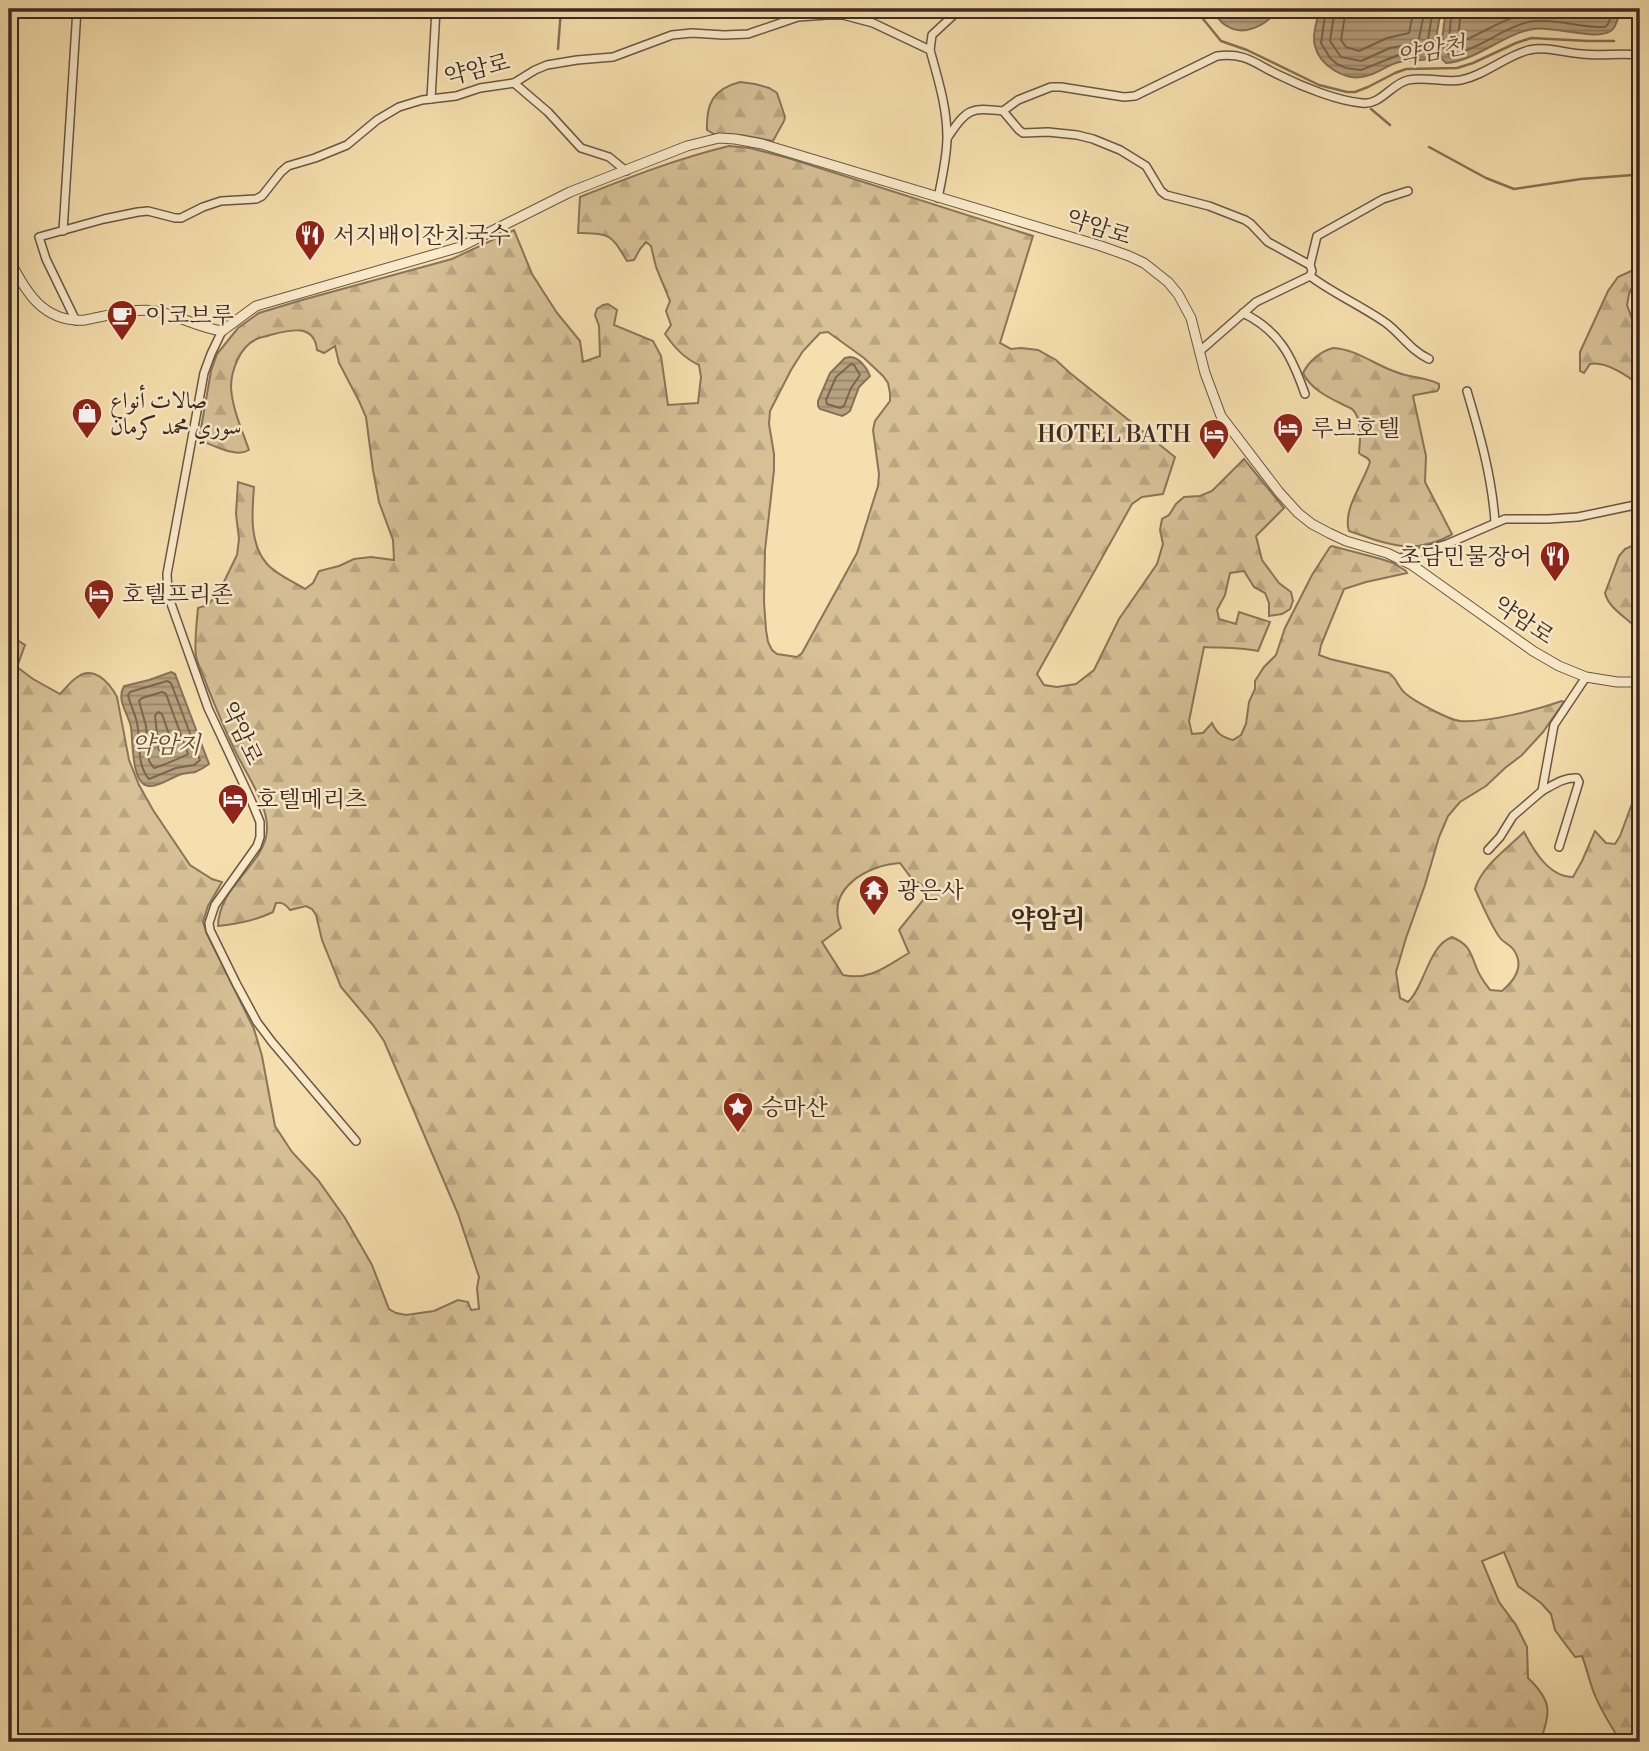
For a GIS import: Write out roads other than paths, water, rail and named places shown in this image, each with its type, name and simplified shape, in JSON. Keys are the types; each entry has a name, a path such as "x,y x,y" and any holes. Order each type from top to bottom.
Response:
{"street":[{"path":"63,231 77,9"},
{"path":"431,99 436,9"},
{"path":"938,198 947,138 946,117 930,50 932,35 960,9"},
{"name":"약암로","path":"76,321 46,259 39,237 138,212 148,211 181,218 221,201 256,199 262,196 288,166 347,145 377,120 411,102 456,96 480,88 514,83 547,65 613,57 672,35 748,34 785,20 814,15 843,15 873,23 930,50"},
{"path":"1003,111 1018,100 1051,87 1124,97 1135,96 1217,56 1228,54 1249,59 1281,77 1338,98 1363,104 1376,100 1407,80 1462,80 1531,49 1640,55"},
{"path":"514,83 548,112 581,148 609,157 626,171"},
{"path":"947,138 967,113 991,108 1003,111 1023,133 1048,132 1093,139 1146,166 1166,195 1209,206 1245,220 1268,242 1310,265"},
{"name":"약암로","path":"356,1140 257,1021 214,939 209,923 219,898 257,845 260,822 208,708 167,595 167,574 202,381 222,331 256,306 460,247 570,192 687,146 709,140 735,139 775,148 1101,246 1144,263 1178,293 1191,318 1210,389 1222,416 1289,504 1312,524 1329,533 1400,558 1533,651 1559,666 1586,677 1617,682 1640,682"},
{"path":"1200,351 1256,302 1310,276 1317,236 1383,199 1408,191"},
{"path":"9,259 28,294 39,305 63,319 76,321 136,311 153,311 222,331"},
{"path":"1310,276 1336,295 1388,324 1416,352 1429,359"},
{"path":"1243,313 1274,334 1290,359 1305,394"},
{"path":"1467,391 1487,463 1495,522"},
{"path":"1400,558 1447,544 1495,522 1511,518 1578,517 1640,504"},
{"path":"1542,791 1554,725 1586,677"},
{"path":"1489,850 1513,816 1542,791 1560,781 1577,778 1579,782 1559,848"}],"water":[{"path":"1211,9 1277,9 1262,24 1241,30 1225,25"},
{"path":"1320,9 1441,9 1433,57 1392,64 1366,76 1350,77 1342,74 1322,60 1315,46 1314,32"},
{"path":"1446,9 1621,9 1613,29 1607,33 1533,29 1511,36 1468,58 1446,63 1441,58 1441,48"},
{"path":"845,358 857,359 870,376 859,387 850,411 842,416 820,409 818,401 830,373"},
{"name":"약암지","path":"171,672 175,674 209,764 195,772 181,774 161,784 149,786 143,784 136,770 131,727 121,696 124,686"}],"waterway":[{"path":"558,49 561,9"},
{"name":"약암천","path":"1195,9 1221,41 1247,50 1319,85 1347,92 1368,87 1406,69 1457,68 1531,38 1614,41"},
{"path":"1371,109 1390,125"},
{"path":"1429,147 1486,178 1514,189 1640,172"}],"place":[{"name":"서지배이잔치국수","path":"310,262"},
{"name":"이코브루","path":"122,342"},
{"name":"صالات أنواع سوري محمد كرمان","path":"87,440"},
{"name":"루브호텔","path":"1288,455"},
{"name":"HOTEL BATH","path":"1214,461"},
{"name":"초담민물장어","path":"1555,583"},
{"name":"호텔프리존","path":"99,621"},
{"name":"호텔메리츠","path":"233,826"},
{"name":"광은사","path":"874,917"},
{"name":"승마산","path":"738,1134"}],"district":[{"name":"약암리","path":"1048,919"}]}
